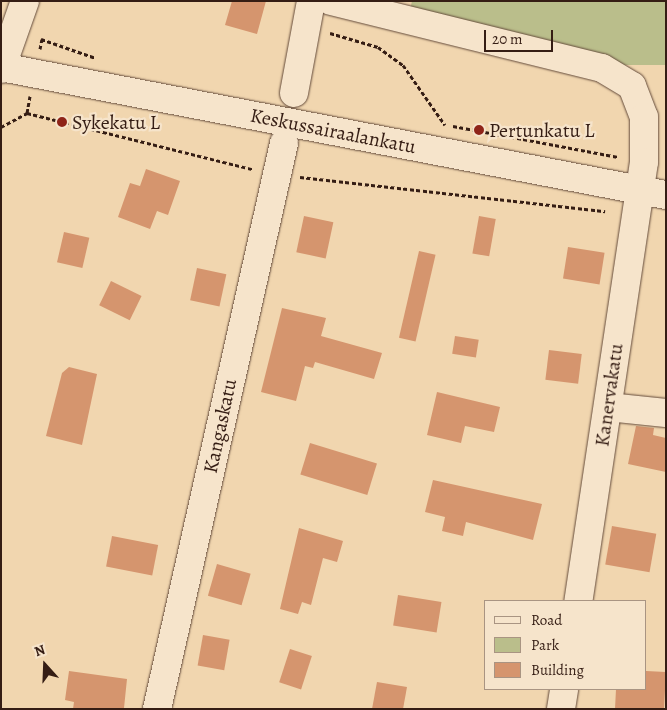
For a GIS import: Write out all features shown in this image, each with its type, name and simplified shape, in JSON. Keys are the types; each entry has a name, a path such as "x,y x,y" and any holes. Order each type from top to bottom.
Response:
{"street":[{"path":"1,68 25,1"},
{"name":"Kanervakatu","path":"331,1 602,68 632,86 644,117 644,162 638,188 608,407 578,600"},
{"path":"294,93 309,14"},
{"name":"Keskussairaalankatu","path":"1,68 638,188 666,195"},
{"name":"Kangaskatu","path":"157,709 284,143"},
{"path":"608,407 666,413"},
{"path":"561,709 564,690"}],"path":[{"path":"309,14 384,51 403,65 445,125"},
{"path":"1,127 27,113"}],"green space":[{"path":"412,1 666,1 666,65 612,65 410,10"}],"building":[{"path":"232,1 266,1 257,34 225,25"},
{"path":"146,169 180,181 168,215 157,211 150,229 118,217 130,183 140,186"},
{"path":"304,216 333,222 326,258 296,252"},
{"path":"479,216 496,219 489,256 472,253"},
{"path":"64,232 89,238 82,268 57,262"},
{"path":"568,247 605,253 600,284 563,279"},
{"path":"419,251 436,255 416,342 399,338"},
{"path":"197,268 226,274 219,307 190,300"},
{"path":"111,281 142,296 130,320 99,305"},
{"path":"282,308 326,318 321,336 382,353 374,379 315,362 313,368 305,366 296,401 261,392"},
{"path":"455,336 479,340 476,358 452,354"},
{"path":"549,350 582,354 578,384 545,380"},
{"path":"69,367 97,374 82,445 46,436 62,373"},
{"path":"437,392 500,407 494,432 465,426 461,443 427,435"},
{"path":"636,426 654,428 653,435 666,438 666,472 628,464"},
{"path":"310,443 377,463 367,495 300,475"},
{"path":"433,480 542,504 533,540 466,522 463,536 442,531 445,517 425,512"},
{"path":"612,526 656,534 650,572 605,564"},
{"path":"299,528 343,541 337,562 323,558 311,605 302,602 298,614 280,609"},
{"path":"112,536 158,545 152,575 106,566"},
{"path":"217,564 251,574 242,605 208,596"},
{"path":"398,595 441,602 437,633 393,626"},
{"path":"203,635 230,640 224,670 198,666"},
{"path":"290,649 312,656 301,689 279,682"},
{"path":"69,671 127,679 124,708 73,709 74,702 65,700"},
{"path":"647,671 666,672 664,709 615,709 616,690 647,690"},
{"path":"377,682 407,687 403,709 372,709"}],"place":[{"name":"Sykekatu L","path":"62,122"},
{"name":"Pertunkatu L","path":"479,130"}]}
